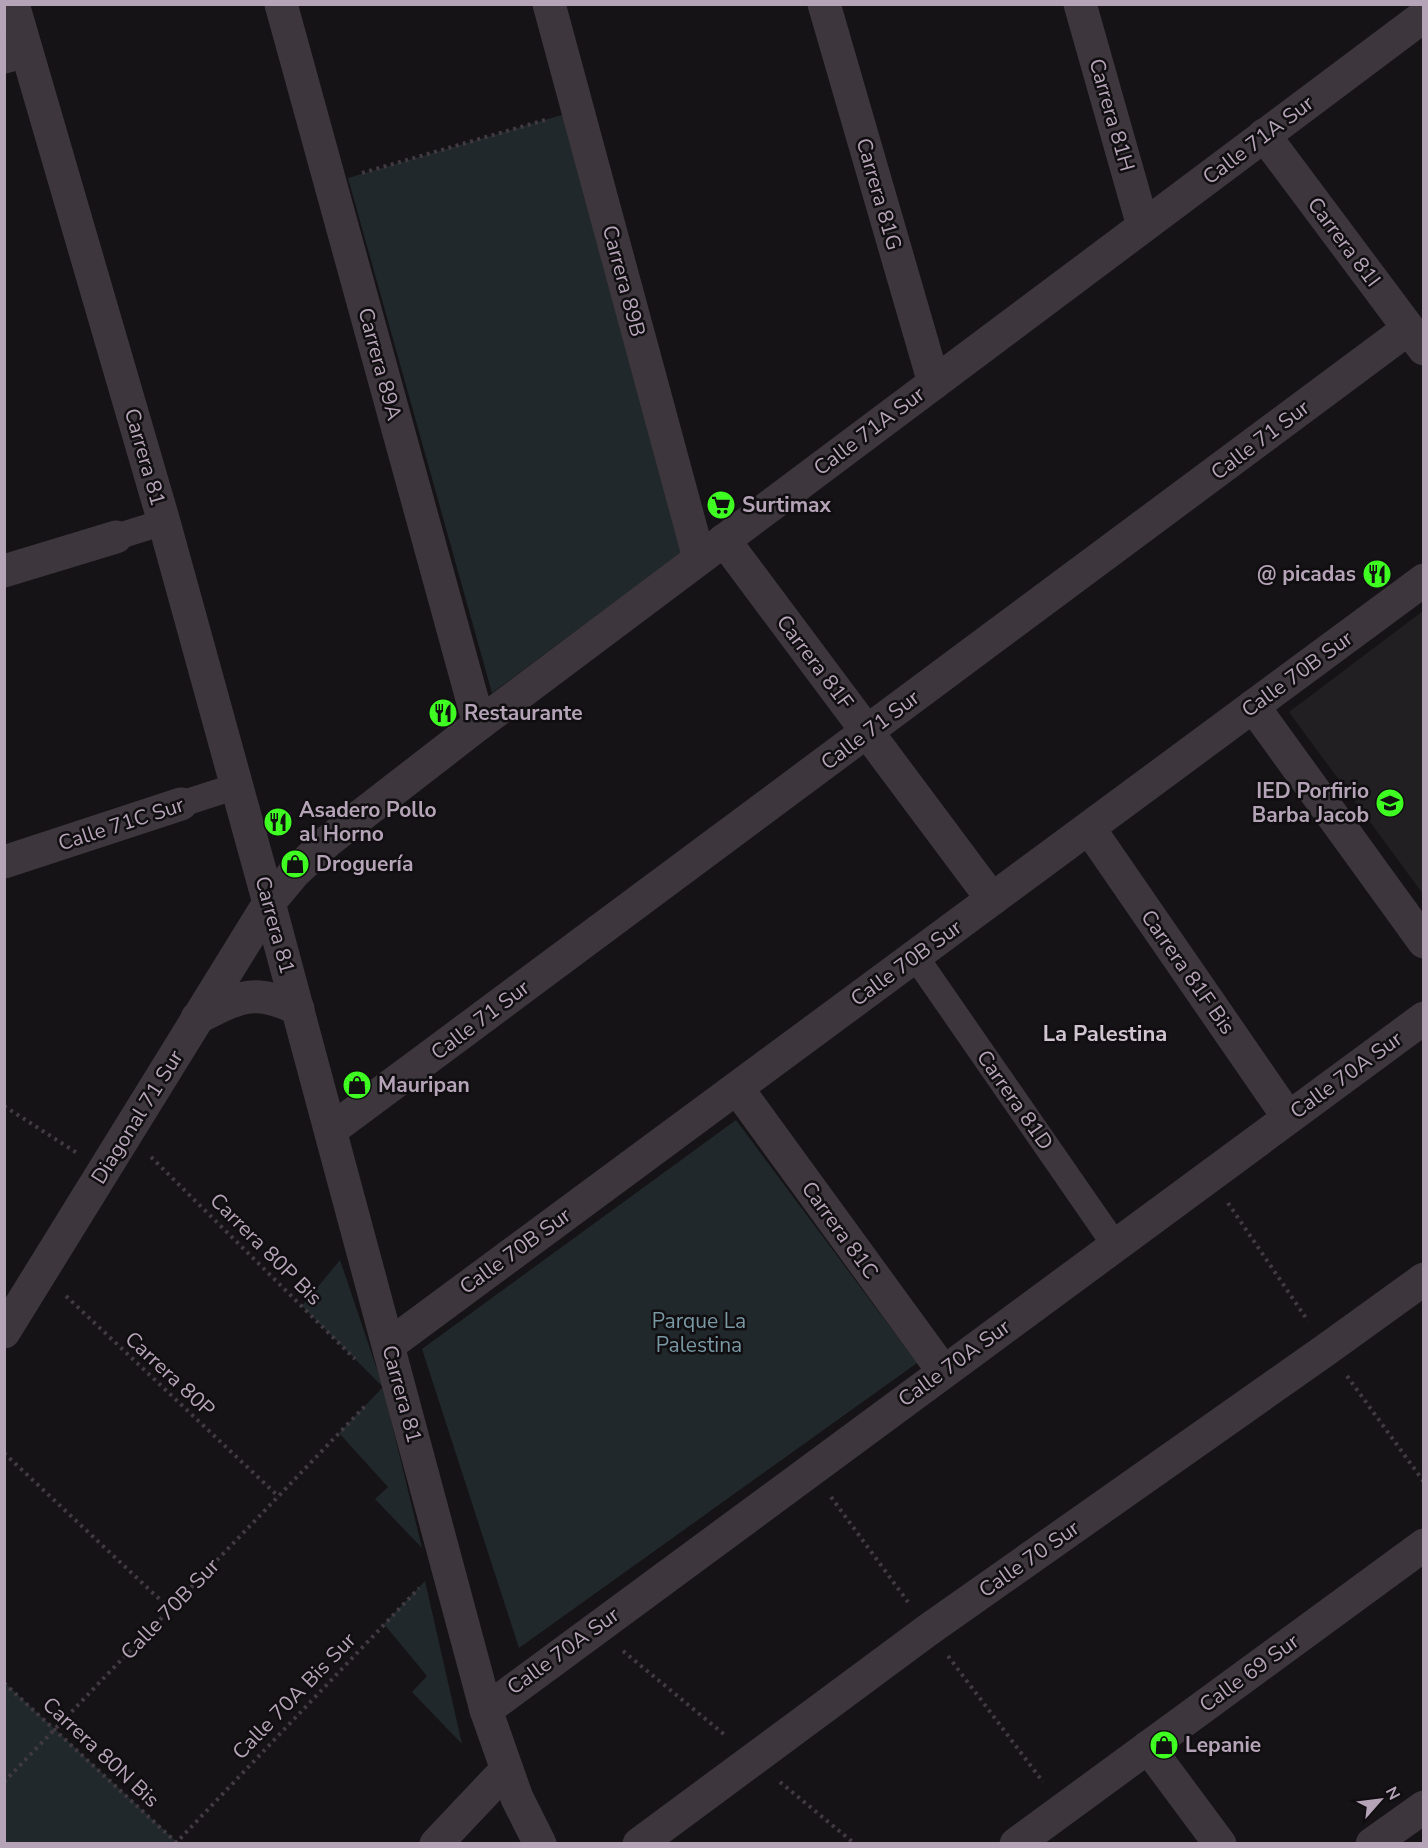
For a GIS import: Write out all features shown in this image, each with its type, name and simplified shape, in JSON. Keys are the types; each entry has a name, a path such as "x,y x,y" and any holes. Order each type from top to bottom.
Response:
{"street":[{"name":"Carrera 81","path":"13,4 15,54 164,522 298,1009 486,1710 506,1770 540,1844"},
{"name":"Carrera 89A","path":"281,4 479,724"},
{"name":"Carrera 89B","path":"549,4 578,110 712,549"},
{"name":"Carrera 81G","path":"824,4 934,383"},
{"name":"Carrera 81H","path":"1080,4 1143,226"},
{"name":"Calle 71A Sur","path":"269,903 294,873 328,841 479,724 1424,16"},
{"name":"Carrera 81I","path":"1264,135 1416,339"},
{"name":"Calle 71 Sur","path":"330,1130 867,732 1416,339"},
{"path":"4,571 164,522"},
{"name":"Carrera 81F","path":"712,549 867,732 992,900"},
{"name":"Calle 70B Sur","path":"389,1345 1424,580"},
{"path":"1253,706 1424,942"},
{"name":"Calle 71C Sur","path":"4,862 237,786"},
{"name":"Carrera 81F Bis","path":"1089,828 1288,1117"},
{"name":"Diagonal 71 Sur","path":"4,1332 269,903"},
{"name":"Carrera 81D","path":"915,956 1115,1245"},
{"path":"198,1018 245,996 276,998 298,1009"},
{"name":"Calle 70A Sur","path":"486,1710 1424,1018"},
{"name":"Carrera 81C","path":"736,1088 943,1371"},
{"name":"Calle 70 Sur","path":"639,1844 928,1630 1328,1350 1424,1279"},
{"name":"Calle 69 Sur","path":"1016,1844 1424,1545"},
{"path":"1148,1747 1220,1844"},
{"path":"436,1844 506,1770"},
{"path":"1372,1844 1424,1807"}],"path":[{"path":"330,183 578,110"},
{"path":"4,1106 104,1171"},
{"name":"Carrera 80P Bis","path":"127,1134 359,1363"},
{"name":"Carrera 80P","path":"41,1273 278,1496"},
{"name":"Calle 70B Sur","path":"4,1782 368,1402"},
{"path":"4,1453 170,1609"},
{"name":"Calle 70A Bis Sur","path":"176,1843 425,1581"},
{"name":"Carrera 80N Bis","path":"4,1683 176,1843"}],"shaded area":[{"name":"IED Porfirio Barba Jacob","path":"1423,611 1423,894 1289,712"}],"green space":[{"path":"565,114 689,547 492,693 348,178"},
{"name":"Parque La Palestina","path":"736,1120 917,1363 519,1648 422,1349"},
{"path":"340,1260 383,1387 302,1306"},
{"path":"383,1387 422,1548 375,1499 388,1487 339,1433"},
{"path":"425,1581 462,1744 412,1692 427,1676 384,1624"},
{"path":"5,1683 178,1843 5,1843"}],"place":[{"name":"Surtimax","path":"721,505"},
{"name":"@ picadas","path":"1377,574"},
{"name":"Restaurante","path":"443,713"},
{"name":"IED Porfirio Barba Jacob","path":"1390,803"},
{"name":"Asadero Pollo al Horno","path":"278,822"},
{"name":"Droguería","path":"295,864"},
{"name":"Mauripan","path":"357,1085"},
{"name":"Lepanie","path":"1164,1745"}],"district":[{"name":"La Palestina","path":"1105,1033"}]}
